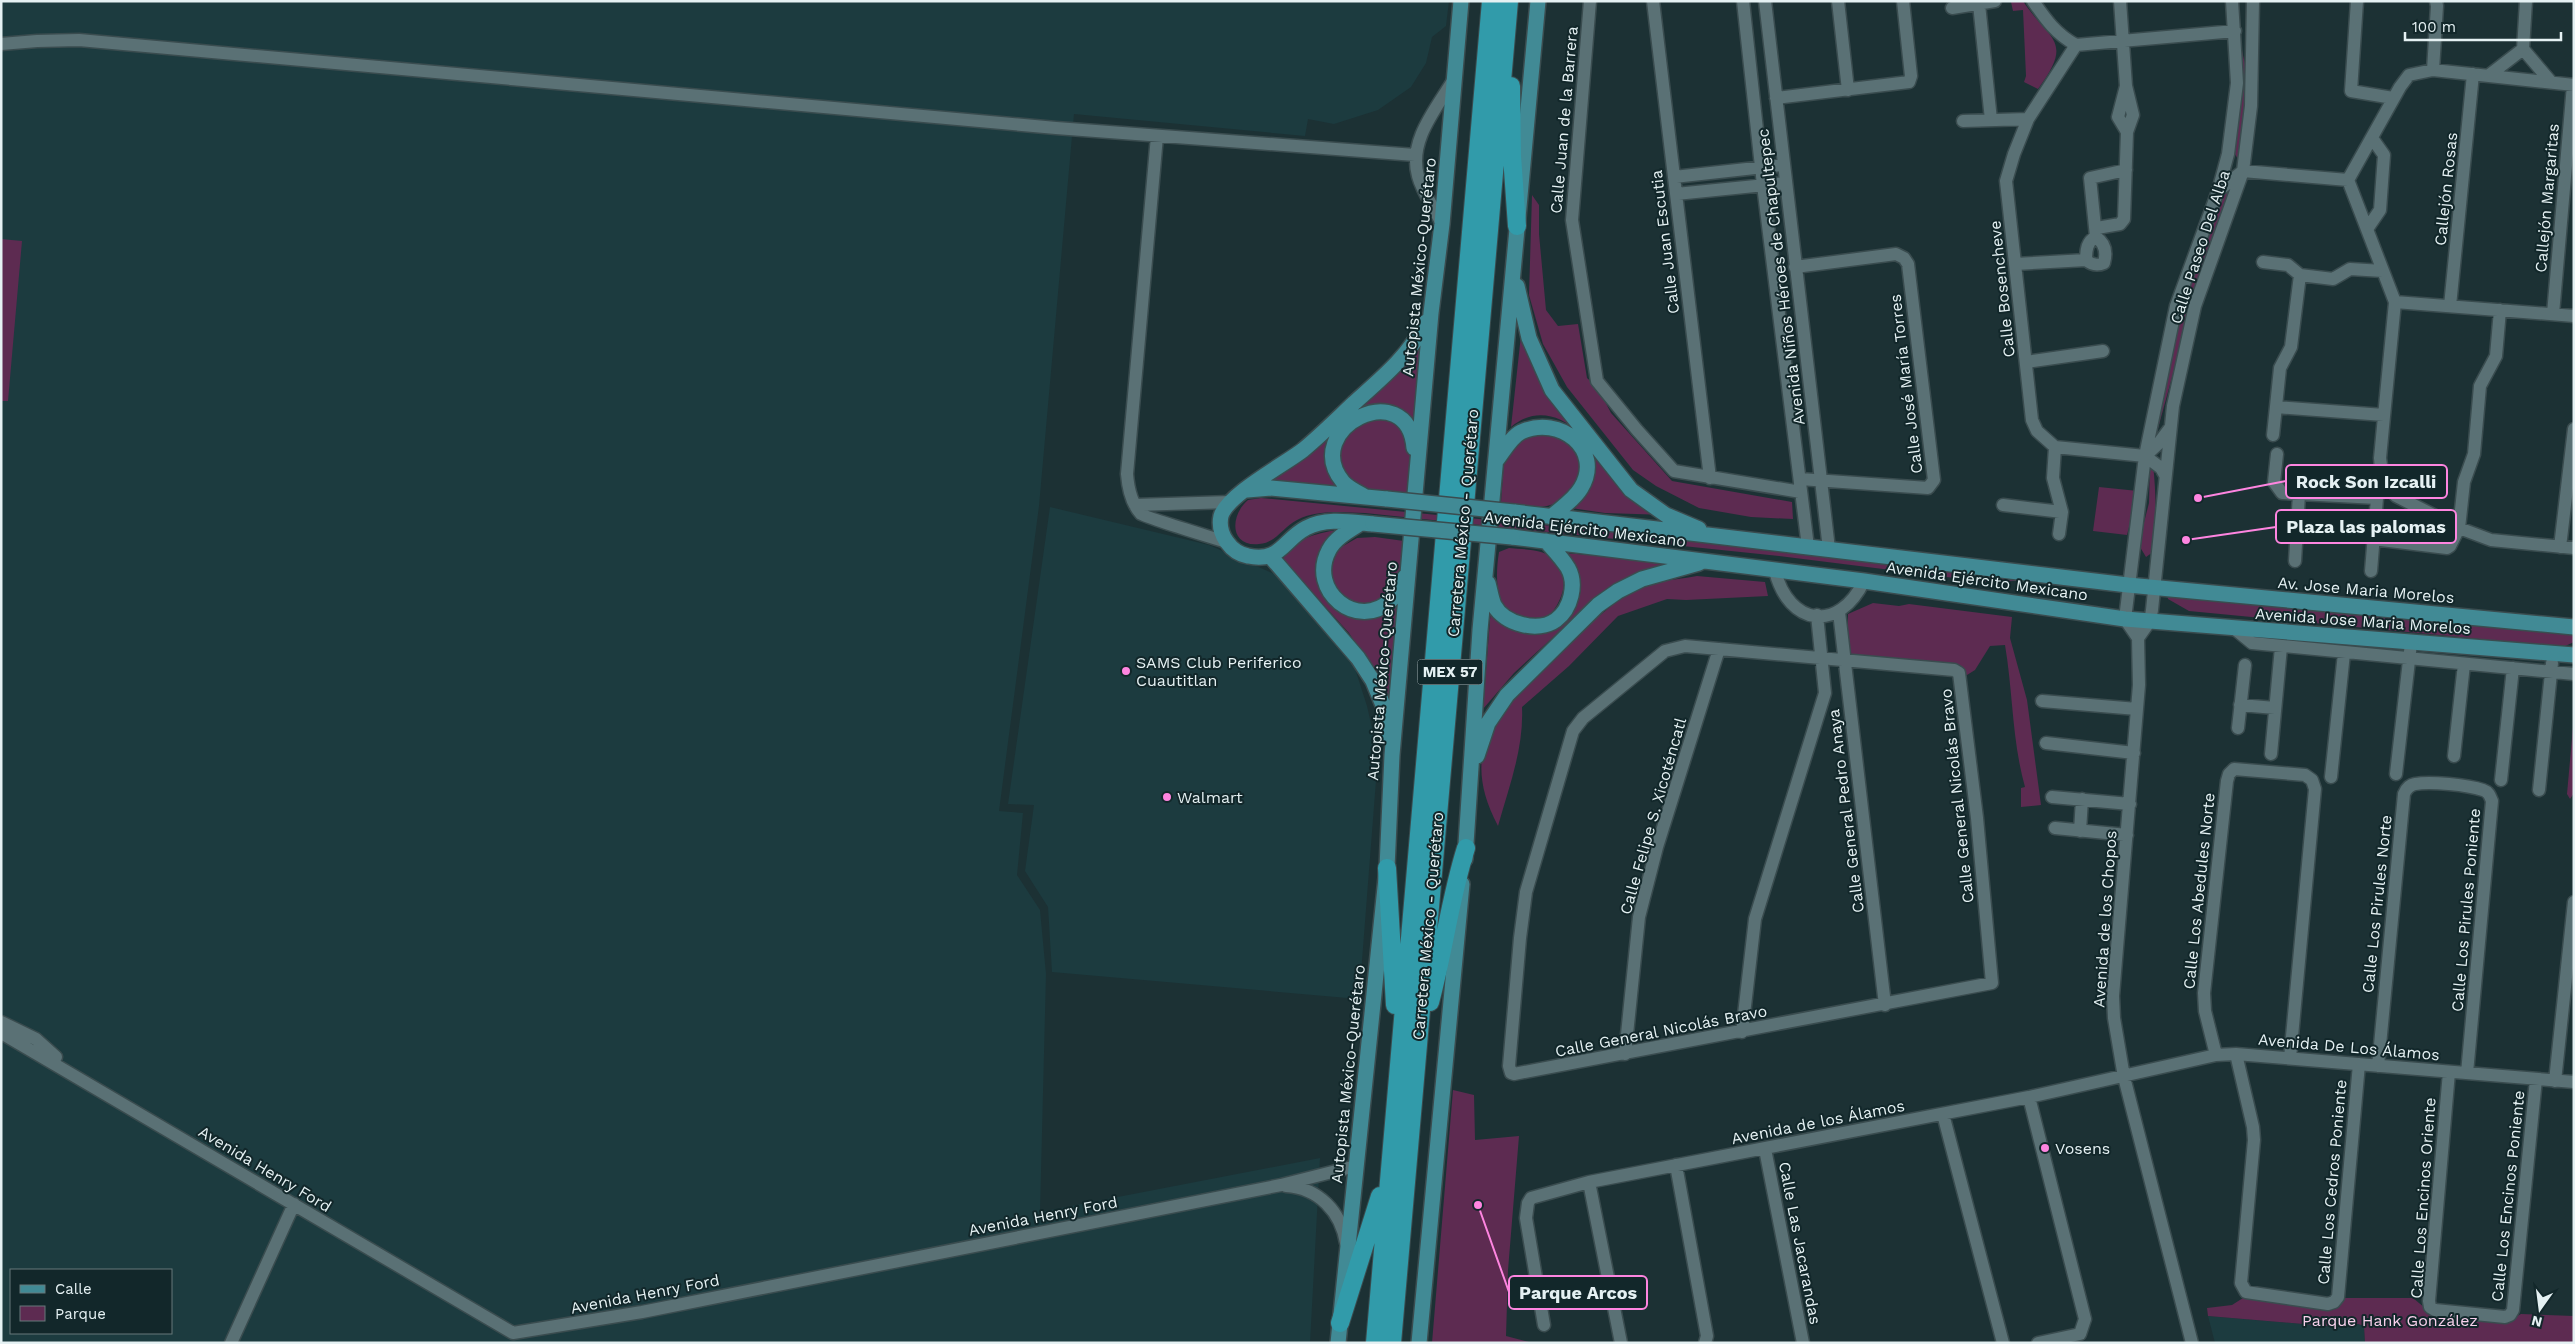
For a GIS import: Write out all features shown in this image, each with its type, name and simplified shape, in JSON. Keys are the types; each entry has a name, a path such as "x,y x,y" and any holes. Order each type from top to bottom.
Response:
{"highway":[{"name":"Carretera México - Querétaro","path":"1375,1343 1491,1"},
{"name":"Carretera México - Querétaro","path":"1392,1343 1509,1"},
{"path":"1509,1 1512,156 1518,226"},
{"path":"1418,1044 1441,964 1459,870 1466,848"},
{"path":"1386,868 1394,1000 1400,1044"},
{"path":"1340,1323 1389,1167"}],"main road":[{"name":"Autopista México-Querétaro","path":"1338,1343 1386,868 1392,755 1461,1"},
{"path":"1419,1343 1466,848 1485,573 1538,1"},
{"path":"1514,272 1529,338 1552,390 1631,490 1666,515 1714,536"},
{"path":"1392,755 1383,705 1374,681 1358,658 1271,557 1246,556 1226,542 1222,533 1221,516 1230,502 1302,450 1406,356 1431,313"},
{"path":"1366,497 1344,483 1336,468 1335,444 1338,435 1352,420 1368,412 1387,413 1404,420 1414,437 1417,473"},
{"path":"1496,460 1520,433 1542,426 1563,430 1573,437 1584,454 1586,477 1581,488 1569,502 1550,517"},
{"name":"Avenida Ejército Mexicano","path":"1246,490 1271,488 1514,512 2155,587"},
{"name":"Avenida Ejército Mexicano","path":"1271,557 1305,529 1312,526 1338,521 1367,523 1512,536 1864,581 2150,621"},
{"path":"1367,523 1339,538 1329,550 1323,569 1326,587 1331,596 1339,603 1352,609 1366,611 1380,608 1392,600 1408,572"},
{"path":"1485,573 1494,605 1509,620 1536,626 1556,620 1568,605 1573,588 1568,569 1546,541"},
{"path":"1470,789 1478,750 1488,723 1507,695 1598,605 1618,591 1642,579 1707,561"},
{"name":"Av. Jose Maria Morelos","path":"2155,587 2574,627"},
{"name":"Avenida Jose Maria Morelos","path":"2150,621 2574,655"}],"street":[{"name":"Calle Juan de la Barrera","path":"1590,1 1572,220 1594,375 1600,387 1668,465 1681,474 1801,492"},
{"name":"Calle Juan Escutia","path":"1653,1 1710,478"},
{"name":"Avenida Niños Héroes de Chapultepec","path":"1744,1 1763,185 1808,547"},
{"name":"Avenida Niños Héroes de Chapultepec","path":"1765,1 1829,549"},
{"path":"1838,1 1848,90"},
{"path":"1776,98 1909,82 1911,76 1903,1"},
{"path":"1952,8 1995,1"},
{"path":"2033,1 2049,25 2062,38 2076,45 2235,31 2253,48"},
{"path":"2086,260 2088,245 2096,233 2123,222 2127,132 2133,115 2126,86 2120,1"},
{"name":"Calle Paseo Del Alba","path":"2125,619 2145,456 2176,306 2218,191 2228,154 2237,84 2232,1"},
{"path":"2235,31 2252,1"},
{"name":"Calle Paseo Del Alba","path":"2150,621 2170,427 2195,306 2243,171 2250,106 2253,48 2252,1"},
{"path":"2357,1 2351,91 2394,98"},
{"path":"2433,70 2436,1"},
{"path":"2526,1 2523,49 2551,82"},
{"path":"1979,4 1991,120"},
{"path":"1,44 37,41 89,41 1157,136 1415,155"},
{"name":"Calle Bosencheve","path":"2055,447 2037,431 2032,420 2006,181 2028,119 2076,45"},
{"path":"2488,76 2523,49"},
{"path":"2348,180 2409,75 2433,70 2574,85"},
{"name":"Callejón Rosas","path":"2450,306 2473,74"},
{"path":"1442,224 1418,177 1415,155 1419,137 1454,79"},
{"name":"Callejón Margaritas","path":"2553,314 2574,85"},
{"path":"1963,121 2028,119"},
{"path":"1157,136 1127,474 1129,489 1135,505 1147,518 1179,526 1226,542"},
{"path":"2367,229 2380,210 2384,155 2372,138"},
{"path":"2228,154 2243,171"},
{"path":"1674,177 1783,165"},
{"path":"2015,264 2086,260 2095,265 2104,263 2104,245 2096,233 2090,178 2126,170"},
{"path":"2218,191 2243,171 2348,180"},
{"path":"2348,180 2395,302 2380,458 2385,480 2389,488 2396,496 2459,528 2501,542 2574,548"},
{"path":"1676,194 1785,183"},
{"name":"Calle José María Torres","path":"1795,267 1896,254 1904,258 1908,264 1933,484 1928,488 1800,479"},
{"path":"2263,262 2288,265 2300,275 2333,279 2350,269 2383,271"},
{"path":"2273,435 2280,368 2291,347 2300,275"},
{"path":"2395,302 2574,316"},
{"path":"2374,540 2447,548 2450,546 2459,528 2464,482 2474,454 2480,386 2496,356 2500,310"},
{"path":"1782,333 1802,330"},
{"path":"2026,362 2103,352"},
{"path":"2276,407 2384,415"},
{"path":"2145,456 2158,444 2170,427"},
{"path":"2560,547 2574,429"},
{"path":"2059,534 2062,512 2053,478 2055,447 2145,456 2161,468 2165,475"},
{"path":"2277,454 2274,482 2282,493 2377,498"},
{"path":"2371,570 2377,498 2385,480"},
{"path":"2295,560 2299,494"},
{"path":"1135,505 1230,502"},
{"path":"2003,505 2062,512"},
{"path":"1775,571 1778,585 1792,606 1817,615 1839,612 1857,595 1864,581"},
{"name":"Calle General Pedro Anaya","path":"1839,612 1885,1005"},
{"path":"1742,1032 1755,919 1825,693 1823,658 1817,615"},
{"path":"2125,619 2138,638 2150,621"},
{"path":"2235,629 2252,643 2281,647 2574,674"},
{"name":"Avenida de los Chopos","path":"2138,638 2137,709 2113,996 2114,1018 2124,1077 2192,1343"},
{"path":"2396,774 2411,642"},
{"name":"Calle General Nicolás Bravo","path":"1685,646 1844,660 1954,670 1959,673 1966,724 1992,983 1625,1054 1517,1074 1511,1073 1509,1066 1526,892 1551,802 1577,724 1665,651 1685,646"},
{"path":"2271,754 2281,647"},
{"name":"Calle Felipe S. Xicoténcatl","path":"1625,1054 1640,917 1657,847 1719,649"},
{"path":"2331,777 2344,653"},
{"path":"2539,790 2553,653"},
{"path":"2454,756 2464,664"},
{"path":"2238,728 2245,665"},
{"path":"2501,780 2513,668"},
{"path":"2042,701 2137,709"},
{"path":"2240,705 2275,708"},
{"path":"2046,744 2134,753"},
{"name":"Calle Los Abedules Norte","path":"2216,1055 2205,1011 2204,993 2228,781 2229,774 2234,769 2305,775 2312,780 2315,789 2290,1058"},
{"name":"Calle Los Pirules Norte","path":"2378,1066 2404,794 2407,788 2414,784 2447,785"},
{"name":"Calle Los Pirules Poniente","path":"2447,785 2484,790 2490,794 2492,801 2467,1073"},
{"path":"2052,796 2130,804"},
{"path":"2080,831 2082,799"},
{"path":"2055,828 2127,836"},
{"path":"2555,1081 2574,902"},
{"name":"Avenida Henry Ford","path":"1,1022 36,1039 76,1076"},
{"name":"Avenida Henry Ford","path":"1,1033 294,1204 502,1329 513,1333 525,1333 1281,1185 1356,1166"},
{"name":"Avenida Henry Ford","path":"1,1042 76,1076"},
{"name":"Avenida De Los Álamos","path":"2124,1077 2216,1055 2236,1054 2574,1082"},
{"name":"Calle Los Cedros Poniente","path":"2236,1054 2253,1127 2254,1140 2240,1283 2246,1292 2328,1304 2334,1302 2338,1297 2359,1064"},
{"name":"Calle Los Encinos Oriente","path":"2449,1072 2428,1301 2430,1307 2435,1310 2505,1317 2510,1315"},
{"name":"Avenida de los Álamos","path":"1544,1325 1526,1209 1532,1198 1589,1182 2124,1077"},
{"name":"Calle Los Encinos Poniente","path":"2510,1315 2513,1310 2536,1079"},
{"path":"2029,1097 2085,1320 2080,1334 2038,1343"},
{"path":"1943,1114 2002,1342"},
{"name":"Calle Las Jacarandas","path":"1764,1149 1803,1343"},
{"path":"1676,1165 1707,1336 1705,1343"},
{"path":"1589,1182 1621,1343"},
{"name":"Avenida Henry Ford","path":"1281,1185 1300,1188 1326,1202 1342,1225 1346,1253"},
{"path":"231,1343 294,1204"}],"shaded area":[{"path":"1,1 1449,1 1446,26 1432,37 1426,63 1411,87 1378,110 1334,124 1308,119 1305,136 1074,114 1039,506 999,811 1023,813 1017,875 1040,910 1046,974 1040,1212 1320,1158 1310,1343 1,1343"},
{"path":"1050,507 1209,545 1281,577 1350,653 1367,706 1378,755 1359,999 1052,972 1048,907 1025,871 1034,805 1008,804"},
{"path":"2208,1316 2326,1326 2358,1324 2364,1326 2365,1343 2215,1343"}],"green space":[{"path":"2023,1 2049,33 2054,41 2056,50 2055,60 2049,73 2038,89 2024,82 2026,76 2023,10 2013,11 2011,2"},
{"path":"2239,38 2246,68 2246,98 2239,161 2235,154 2240,93"},
{"path":"2233,182 2200,275 2154,443 2176,326 2221,195"},
{"path":"1532,195 1539,205 1539,234 1546,310 1558,326 1578,324 1587,378 1598,388 1611,413 1672,481 1792,502 1793,519 1751,517 1699,508 1656,486 1633,470 1567,387 1543,344 1529,295"},
{"path":"1,239 22,241 8,401 1,401"},
{"path":"1521,335 1548,393 1666,515 1605,513 1571,508 1587,491 1593,472 1590,453 1581,436 1567,423 1549,416 1530,417 1511,427"},
{"path":"1422,342 1413,421 1398,412 1380,407 1367,407 1356,412 1339,426 1340,488 1262,484"},
{"path":"1366,417 1398,422 1411,442 1409,495 1369,490 1351,482 1344,476 1339,464 1341,439"},
{"path":"1554,432 1574,445 1580,456 1580,475 1571,491 1556,503 1541,507 1501,502 1504,460 1522,437"},
{"path":"2150,463 2153,464 2156,508 2153,552 2146,557 2140,547 2140,538 2149,503"},
{"path":"2099,487 2138,491 2127,535 2093,531"},
{"path":"1261,498 1790,549 2041,580 1987,582 1779,556 1365,513 1331,512 1313,514 1292,523 1270,541 1249,544 1238,535 1236,521 1242,506 1248,500"},
{"path":"1341,530 1318,578 1321,591 1330,604 1344,612 1380,614 1391,610 1399,597 1388,710 1384,687 1349,633 1283,560 1286,553 1299,542 1316,534"},
{"path":"1375,537 1404,541 1400,575 1387,595 1379,600 1361,604 1345,599 1333,585 1331,575 1338,549 1357,538"},
{"path":"1509,548 1541,552 1552,557 1559,564 1563,572 1563,591 1555,609 1548,617 1531,620 1518,618 1509,612 1503,604 1499,593 1497,566 1499,552"},
{"path":"1564,553 1676,562 1629,576 1606,589 1514,673 1483,709 1491,607 1511,628 1524,633 1543,629 1567,614 1578,601 1581,586 1574,564"},
{"path":"1697,576 1765,582 1768,596 1686,600 1667,599 1618,616 1569,666 1522,707 1521,737 1518,752 1498,826 1486,797 1481,771 1484,748 1492,727 1505,708 1579,633 1625,593 1652,583"},
{"path":"2167,595 2574,631 2574,642 2563,647 2189,611 2168,599"},
{"path":"1873,603 1899,606 1909,604 2012,617 2010,638 2027,700 2041,805 2021,807 2021,788 2025,787 2015,734 2005,645 1990,646 1975,670 1967,675 1953,671 1852,662 1851,652 1847,645 1848,614"},
{"path":"2574,716 2574,793 2570,799 2567,794"},
{"path":"1453,1090 1474,1095 1475,1140 1519,1136 1508,1270 1506,1336 1533,1343 1432,1343"},
{"name":"Parque Hank González","path":"2243,1298 2328,1309 2345,1298 2413,1298 2437,1318 2504,1323 2521,1314 2574,1316 2574,1343 2365,1343 2364,1326 2358,1324 2326,1326 2208,1316 2207,1308 2232,1305"}],"place":[{"name":"Rock Son Izcalli","path":"2198,498"},
{"name":"Plaza las palomas","path":"2186,540"},
{"name":"SAMS Club Periferico Cuautitlan","path":"1126,671"},
{"name":"Walmart","path":"1167,797"},
{"name":"Vosens","path":"2045,1148"},
{"name":"Parque Arcos","path":"1478,1205"}]}
